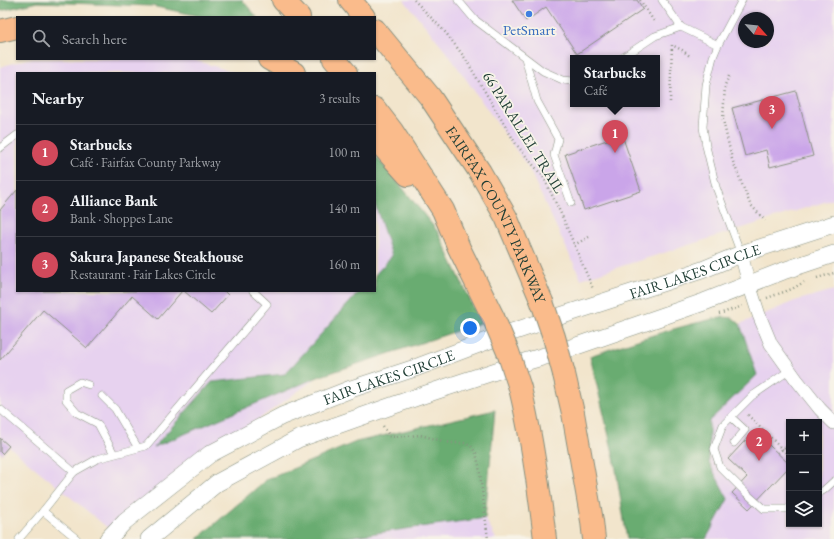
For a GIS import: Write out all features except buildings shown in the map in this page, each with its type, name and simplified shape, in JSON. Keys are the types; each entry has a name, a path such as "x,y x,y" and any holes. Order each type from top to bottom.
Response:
{"highway":[{"path":"283,0 298,16"},
{"path":"350,0 363,16"},
{"path":"0,31 16,27"},
{"name":"FAIRFAX COUNTY PARKWAY","path":"376,31 430,97 480,172 506,217 542,302 554,337 574,413 594,539"},
{"path":"271,60 292,72"},
{"path":"335,60 345,72"},
{"path":"376,110 392,131 443,210 459,248 493,317 508,352 520,388 527,417 545,539"},
{"path":"376,139 406,172 459,248"}],"street":[{"name":"FAIR LAKES CIRCLE","path":"108,539 126,521 210,454 282,416 500,336 702,270 741,254 834,224"},
{"path":"741,254 749,284 771,344 820,409 834,423"},
{"name":"FAIR LAKES CIRCLE","path":"149,539 217,483 298,439 420,396 562,351 704,302 782,270 834,254"}],"lane":[{"path":"458,0 474,19 543,71 563,80 570,81"},
{"path":"662,0 681,26 718,45"},
{"path":"741,254 716,187 703,127 706,85 713,57 742,0"},
{"path":"626,55 655,36 681,26"},
{"path":"525,58 537,101 558,139 554,155 571,203"},
{"path":"0,148 16,136"},
{"path":"23,538 74,472 97,459 146,446 268,304 254,292"},
{"path":"786,509 764,509 720,467 714,449 723,425 740,407 752,396 790,370"},
{"path":"89,385 80,382 66,390 66,400 77,413 98,424 114,454"},
{"path":"102,396 115,409 138,448"},
{"path":"0,409 74,472"},
{"path":"731,417 745,430 734,443"},
{"path":"822,491 834,481"},
{"path":"44,511 77,539"}],"path":[{"name":"66 PARALLEL TRAIL","path":"414,0 446,33 465,58 516,144 544,178 594,291"},
{"path":"640,0 655,23"},
{"path":"670,102 672,45 691,57"},
{"path":"729,76 725,85 723,120 732,159 750,204 765,221"},
{"path":"574,245 589,237"},
{"path":"814,279 834,272"},
{"path":"716,315 792,289 801,283 808,281"},
{"path":"740,407 788,455"},
{"path":"390,423 383,425 390,437 420,435 451,443 464,443 471,446 476,453 479,466 488,539"},
{"path":"778,454 786,447"}],"shaded area":[{"path":"404,0 834,0 834,199 581,279 528,167 446,51"},
{"path":"24,60 194,60 233,72 16,72 16,292 370,292 318,377 210,454 114,533 0,439 0,67"},
{"path":"376,206 392,256 376,282"},
{"path":"834,290 834,539 706,539 728,499 709,463 709,421 757,375 740,324 795,301"},
{"path":"485,518 496,539 333,539"}],"green space":[{"path":"0,0 242,0 256,16 199,16 152,6 37,2 0,11"},
{"path":"376,157 438,232 481,323 318,377 154,447 212,382 285,374 359,292 376,292 376,274 392,256 376,207"},
{"path":"723,317 733,318 740,324 757,375 709,421 709,463 728,499 706,539 627,539 614,457 590,356 672,329"},
{"path":"495,410 485,518 333,539 197,539 266,480 356,442"}],"place":[{"name":"PetSmart","path":"529,14"},
{"name":"Sakura Japanese Steakhouse","path":"772,129"},
{"name":"Starbucks","path":"615,153"},
{"name":"Alliance Bank","path":"759,461"}]}
